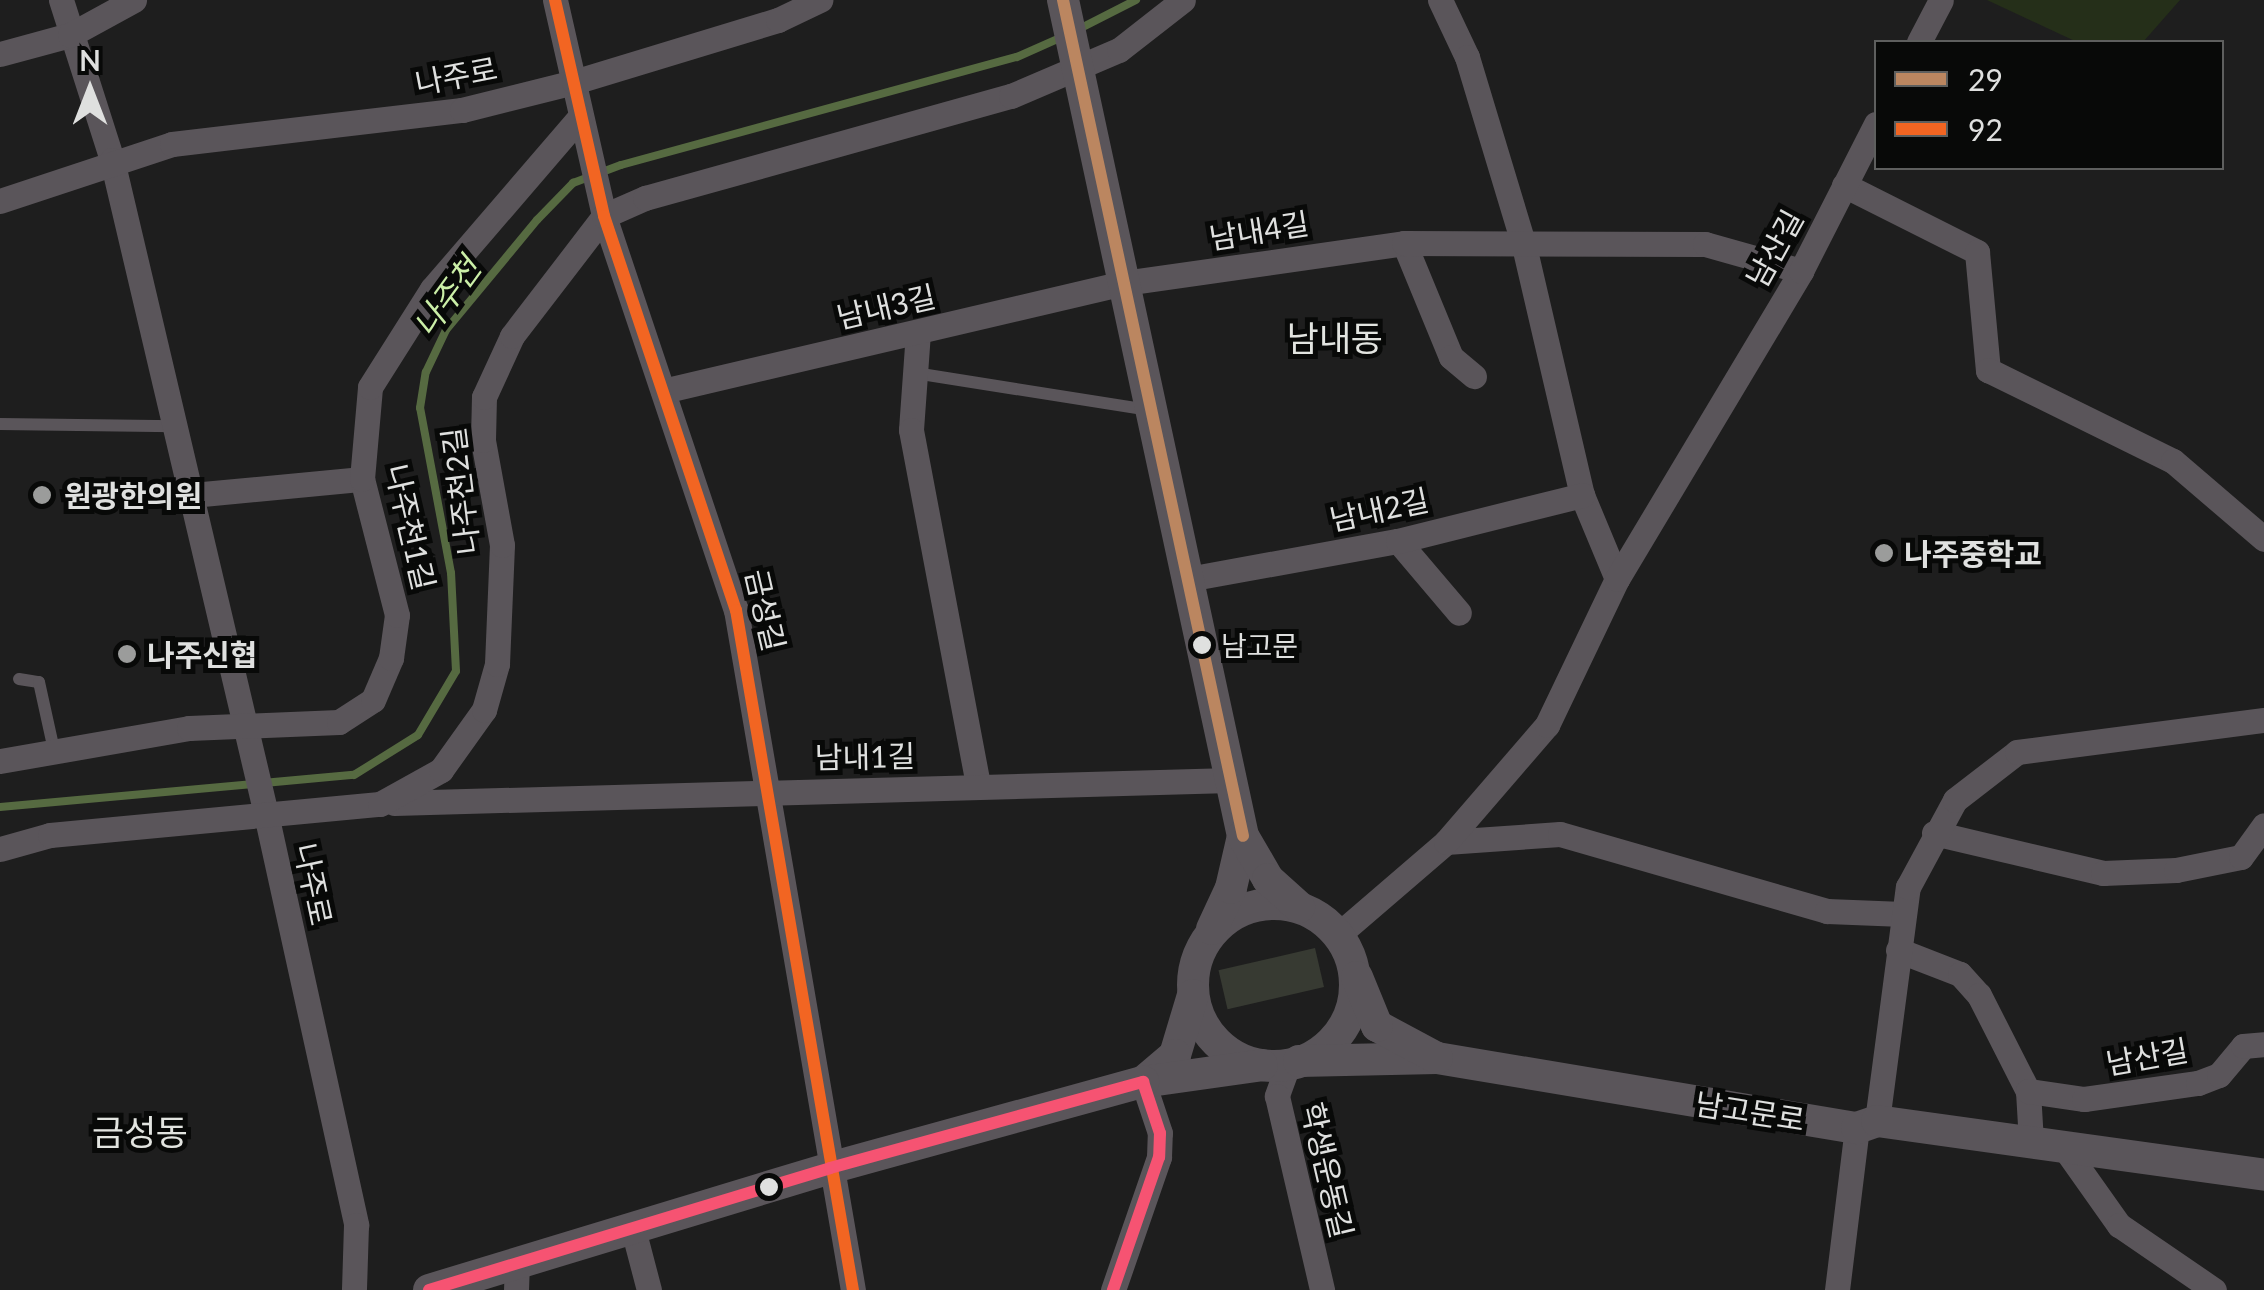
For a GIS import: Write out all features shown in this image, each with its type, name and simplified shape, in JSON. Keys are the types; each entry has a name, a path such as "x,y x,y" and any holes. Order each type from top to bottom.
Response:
{"street":[{"name":"나주로","path":"61,0 112,160 264,808 356,1226 354,1290"},
{"path":"0,54 70,35 134,0"},
{"name":"금성길","path":"555,0 604,216 736,610 853,1290"},
{"path":"574,82 778,20 820,0"},
{"path":"1063,0 1243,836 1268,880 1338,935 1377,1026 1437,1058"},
{"name":"나주천2길","path":"0,849 50,836 264,808 380,804 441,770 484,710 497,664 502,545 482,440 484,397 512,336 604,216 645,198 1011,96 1077,63 1119,50 1183,0"},
{"path":"1440,0 1461,37 1524,246 1582,494 1617,579"},
{"path":"1920,40 1941,0"},
{"name":"나주로","path":"112,160 172,144 462,110 574,82"},
{"name":"나주천1길","path":"0,761 54,750 244,726 339,722 358,714 384,683 397,615 362,479 364,408 376,376 474,234 582,116"},
{"name":"남산길","path":"1338,935 1446,842 1547,725 1617,579 1801,271 1874,128"},
{"path":"0,201 112,160"},
{"path":"1844,186 1977,252 1988,370 2173,461 2264,540"},
{"path":"1404,242 1450,357 1474,376"},
{"name":"남내4길","path":"1124,283 1404,242 1524,246 1706,244 1801,271"},
{"name":"남내3길","path":"663,391 1124,283"},
{"path":"918,332 911,430 978,786"},
{"path":"192,494 362,479"},
{"name":"남내2길","path":"1188,579 1398,541 1582,494"},
{"path":"1398,541 1459,613"},
{"path":"1837,1290 1902,914 1934,833 1956,800 2017,752 2264,720"},
{"name":"남내1길","path":"380,804 1232,780"},
{"path":"1934,833 2104,872 2176,870 2241,857 2264,825"},
{"path":"1446,842 1560,834 1828,911 1902,914"},
{"path":"1144,1082 1176,1055 1203,945 1225,907 1243,836"},
{"path":"1203,945 1220,923 1244,909 1299,907"},
{"path":"1898,950 1960,974 1978,995 2028,1091 2047,1144 2119,1226 2214,1290"},
{"path":"1193,995 1216,1042 1283,1064 1334,1041 1348,1020 1356,993 1354,966"},
{"name":"남산길","path":"2028,1091 2084,1099 2198,1083 2219,1075 2243,1046 2264,1044"},
{"path":"429,1290 517,1277 633,1229 830,1168 1144,1082 1283,1064 1437,1058"},
{"name":"남고문로","path":"1437,1058 1867,1125 2047,1144 2264,1175"},
{"name":"학생운동길","path":"1283,1064 1278,1096 1322,1290"},
{"path":"1113,1290 1159,1157 1160,1134 1144,1082"},
{"path":"633,1229 648,1290"}],"lane":[{"path":"915,374 1150,410"},
{"path":"0,424 176,426"},
{"path":"20,680 39,682 54,750"}],"green space":[{"path":"1987,0 2180,0 2145,40 2073,40"}],"building":[{"path":"1315,948 1324,987 1228,1009 1219,970"}],"waterway":[{"name":"나주천","path":"1079,29 1136,0"},
{"name":"나주천","path":"0,807 354,775 418,735 456,671 451,573 420,408 426,372 446,330 537,220 573,183 621,165 1017,57 1062,37"}],"transit line":[{"name":"92","path":"555,0 604,216 736,610 853,1290"},
{"name":"29","path":"1063,0 1243,836"},
{"path":"429,1290 830,1168 1143,1082 1160,1133 1159,1157 1113,1290"}],"place":[{"name":"원광한의원","path":"42,495"},
{"name":"나주중학교","path":"1884,553"},
{"name":"남고문","path":"1202,645"},
{"name":"나주신협","path":"127,654"}],"district":[{"name":"남내동","path":"1335,337"},
{"name":"금성동","path":"140,1131"}]}
